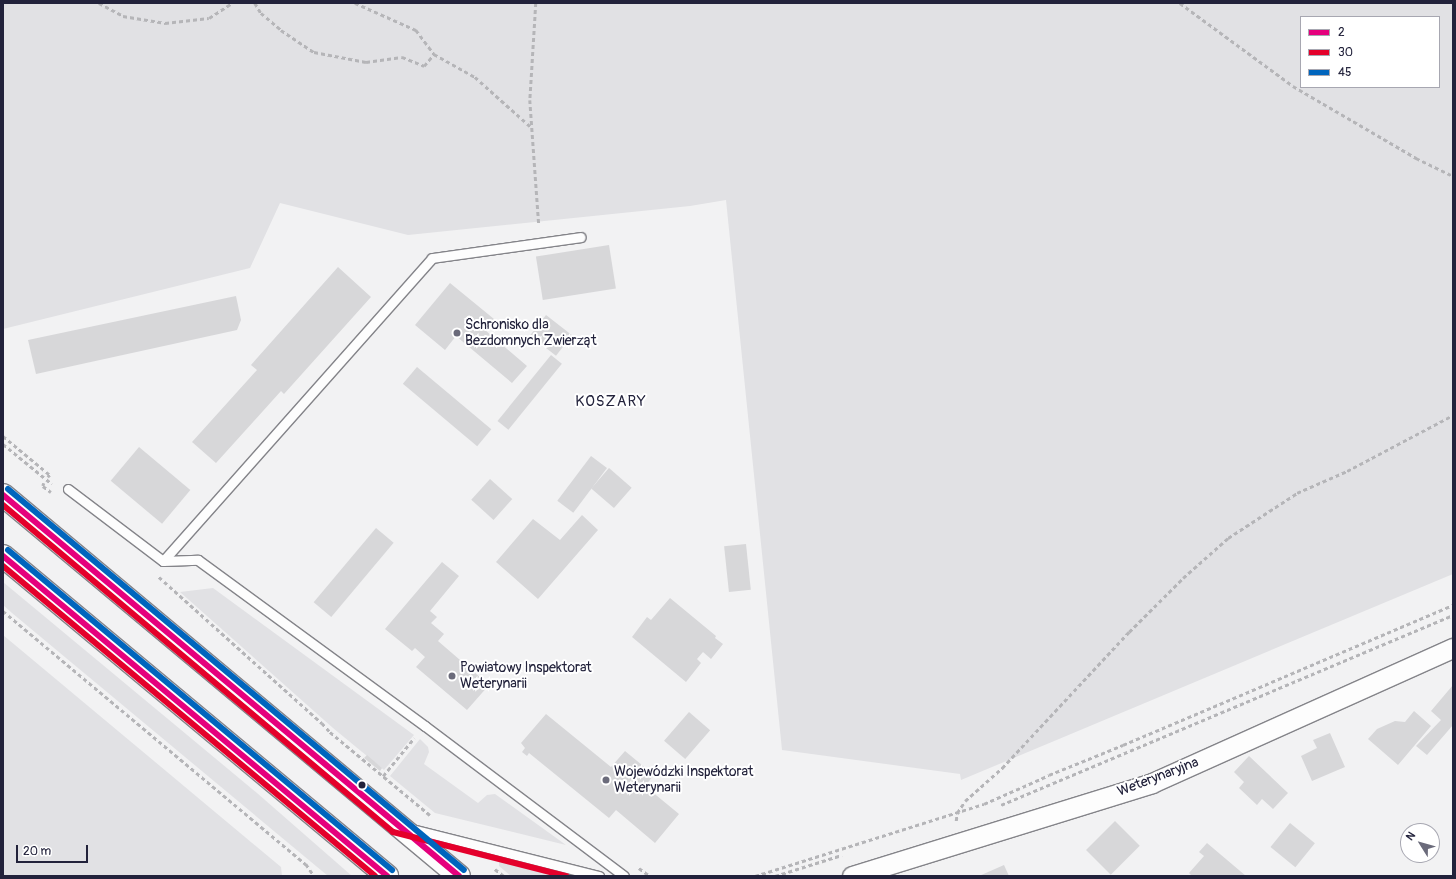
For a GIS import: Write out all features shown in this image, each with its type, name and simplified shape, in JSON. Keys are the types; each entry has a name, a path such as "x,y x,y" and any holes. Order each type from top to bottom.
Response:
{"main road":[{"path":"3,495 459,876"},
{"path":"3,556 387,876"}],"street":[{"name":"Weterynaryjna","path":"852,876 956,842 1152,783 1453,648"}],"lane":[{"path":"163,562 432,258 581,237"},
{"path":"68,489 163,562 198,560 425,726 624,876"},
{"path":"398,825 599,876"}],"path":[{"path":"99,3 123,16 165,23 209,18 232,3"},
{"path":"255,3 261,13 281,30 314,52 366,62 402,57 424,66 434,54"},
{"path":"355,3 416,30 434,54 475,77 532,127"},
{"path":"536,3 530,100 539,231"},
{"path":"1180,3 1293,86 1416,158 1453,176"},
{"path":"957,813 965,801 1002,768 1129,632 1183,578 1228,538 1297,493 1346,471 1453,415"},
{"path":"3,436 50,475 48,477"},
{"path":"3,444 51,483 68,489"},
{"path":"44,483 43,486 55,495"},
{"path":"157,576 242,650 330,732 430,815 435,817"},
{"path":"755,876 984,804 1049,775 1453,605"},
{"path":"3,611 306,864 314,876"},
{"path":"996,807 1453,615"},
{"path":"383,776 416,736"},
{"path":"950,822 963,818"},
{"path":"775,876 843,855"}],"shaded area":[{"path":"3,3 1453,3 1453,574 961,780 960,774 782,750 726,200 690,206 408,235 280,203 250,268 3,329"},
{"path":"3,582 257,793 352,876 328,876 12,613 3,605"},
{"path":"213,588 414,735 384,770 333,728 180,592"},
{"path":"3,635 281,867 282,876 3,876"},
{"path":"420,739 428,747 429,752 424,764 478,803 487,795 495,794 566,845 435,813 390,776"},
{"path":"499,861 561,876 511,876 499,866"}],"building":[{"path":"609,245 616,288 543,300 536,257"},
{"path":"338,267 371,297 284,394 281,391 216,463 192,442 257,370 251,365"},
{"name":"Schronisko dla Bezdomnych Zwierząt","path":"450,283 494,319 485,330 527,366 512,383 456,336 445,350 415,325"},
{"path":"236,296 241,320 237,330 36,374 28,340"},
{"path":"546,315 572,335 556,356 530,335"},
{"path":"551,355 562,364 508,430 498,421"},
{"path":"417,367 491,429 477,446 403,384"},
{"path":"139,447 190,490 162,524 111,481"},
{"path":"591,456 607,468 573,513 557,501"},
{"path":"609,468 632,488 614,508 591,488"},
{"path":"490,479 512,499 494,520 471,500"},
{"path":"582,515 598,530 538,599 496,562 533,519 560,540"},
{"path":"376,528 394,543 331,617 314,602"},
{"path":"746,544 751,590 729,592 724,546"},
{"path":"442,562 459,576 430,611 437,617 431,623 444,634 438,641 489,685 467,710 416,667 425,657 415,648 412,651 385,629"},
{"path":"670,598 716,636 715,638 723,644 711,659 703,652 697,659 701,663 686,682 632,637 647,617 651,620"},
{"path":"1453,685 1453,725 1427,755 1416,746 1441,720 1431,711"},
{"path":"1414,711 1431,726 1398,765 1368,739 1377,729 1395,721 1405,722"},
{"path":"689,712 710,730 685,759 664,741"},
{"name":"Wojewódzki Inspektorat Weterynarii","path":"546,714 611,767 625,751 654,775 645,786 679,814 655,843 616,810 609,818 529,753 527,756 522,752 525,748 521,743"},
{"path":"1330,733 1345,767 1312,781 1301,756 1317,748 1313,740"},
{"path":"367,755 382,768 380,771 364,758"},
{"path":"1249,756 1288,793 1273,809 1262,799 1257,805 1239,788 1244,782 1234,772"},
{"path":"1115,821 1140,846 1111,875 1086,850"},
{"path":"1290,823 1315,843 1295,867 1270,847"},
{"path":"1207,843 1246,876 1192,876 1189,873 1204,856 1199,852"},
{"path":"1004,865 1009,876 979,876"}],"transit line":[{"name":"45","path":"8,489 464,870"},
{"name":"2","path":"3,495 459,876"},
{"name":"30","path":"3,505 393,832 566,876"},
{"name":"45","path":"8,550 392,870"},
{"name":"2","path":"3,556 387,876"},
{"name":"30","path":"3,566 375,876"}],"place":[{"name":"Schronisko dla Bezdomnych Zwierząt","path":"457,333"},
{"name":"Powiatowy Inspektorat Weterynarii","path":"452,676"},
{"name":"Wojewódzki Inspektorat Weterynarii","path":"606,780"}],"district":[{"name":"KOSZARY","path":"611,402"}]}
